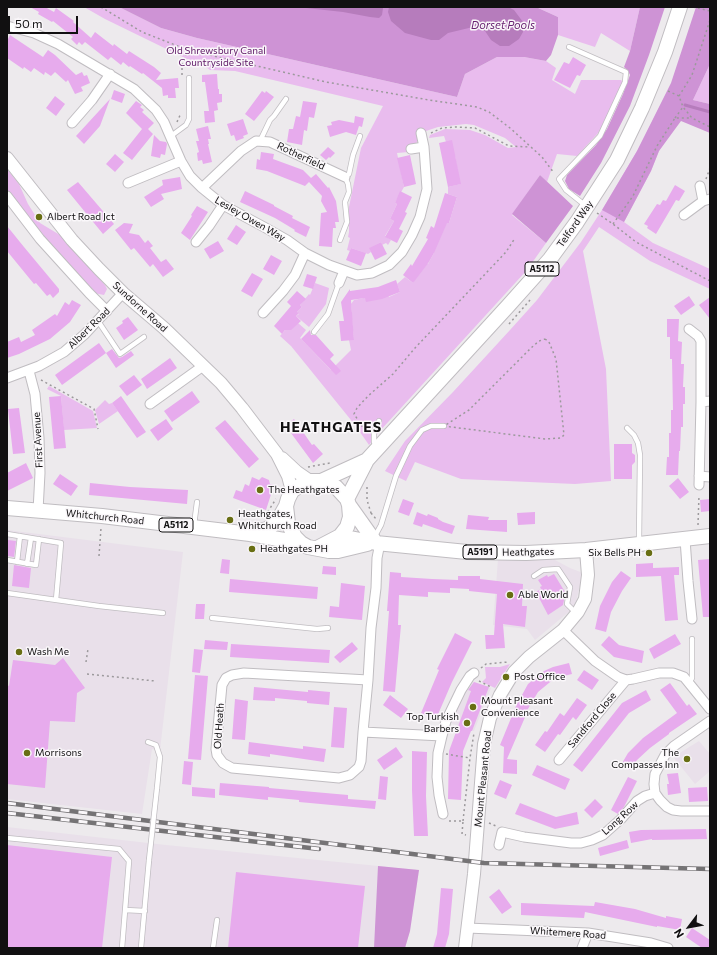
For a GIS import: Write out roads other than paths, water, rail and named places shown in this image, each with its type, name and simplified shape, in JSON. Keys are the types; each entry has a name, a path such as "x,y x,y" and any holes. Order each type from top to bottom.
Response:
{"main road":[{"name":"Telford Way","path":"348,502 367,460 550,259 591,209 642,108 663,59 680,7"},
{"name":"Sundorne Road","path":"7,158 72,240 123,293 164,328 220,383 242,408 277,454 296,472 316,481"},
{"name":"Sundorne Road","path":"277,454 288,476 285,492"},
{"name":"Telford Way","path":"316,481 367,460"},
{"path":"316,481 336,487 376,542"},
{"name":"A5112","path":"286,506 289,495 285,492 302,484 316,481"},
{"name":"A5112","path":"340,536 347,527 350,517 348,502"},
{"name":"Whitchurch Road","path":"250,534 267,529 278,522 286,506"},
{"path":"286,506 288,523 295,537 301,543"},
{"name":"Whitchurch Road","path":"7,508 102,516 250,534 301,543"},
{"path":"317,548 340,536"},
{"name":"Heathgates","path":"340,536 376,542 466,552 526,553 586,550"},
{"name":"A5191","path":"586,550 698,538"},
{"name":"A5191","path":"317,548 329,551 338,551 376,542"},
{"name":"A5112","path":"301,543 308,547 317,548"},
{"name":"Mount Pleasant Road","path":"465,948 474,874 484,744 490,718 500,695 514,672 529,657 563,630 578,612 585,599 588,576 586,550"}],"street":[{"name":"Lesley Owen Way","path":"7,26 34,33 58,44 134,89 148,101 164,122 181,161 190,176 202,188 223,205 287,240 305,253 328,265 357,275 372,273 389,265 402,252 420,217 426,198 427,178 424,134"},
{"path":"78,120 110,74"},
{"path":"202,188 241,151 256,141 260,141"},
{"name":"Rotherfield","path":"260,141 270,142 345,177"},
{"path":"411,149 424,147"},
{"path":"139,189 131,181 181,161"},
{"path":"684,215 707,200 700,186"},
{"path":"7,196 40,238 107,311"},
{"path":"196,242 223,205"},
{"path":"263,313 295,275 305,253"},
{"path":"339,283 344,271"},
{"name":"Albert Road","path":"7,378 30,374 64,352 98,321 123,293"},
{"path":"689,329 701,340 705,402 699,481 710,477"},
{"path":"701,340 710,338"},
{"path":"150,404 203,366"},
{"name":"First Avenue","path":"30,374 35,394 39,438 40,473 38,511"},
{"path":"692,619 688,581 698,538"},
{"name":"Old Heath","path":"368,680 244,673 232,675 226,678 222,685 216,749 217,755 223,763 232,768 339,778 350,775 359,767 361,761 368,680 371,628 376,588 376,542"},
{"path":"563,630 595,661 618,677 626,680 659,673 673,673 684,677 710,708"},
{"path":"443,814 437,777 438,753 446,721 461,690 470,676 474,673"},
{"name":"Sandford Close","path":"559,760 626,680"},
{"path":"710,721 674,746 665,755 655,774 654,784 655,793 660,800 667,807 673,810 710,811"},
{"path":"363,732 442,736"},
{"name":"Long Row","path":"499,845 502,832 559,843 581,843 592,840 611,829 637,801 645,796 655,793"},
{"name":"Whitemere Road","path":"467,928 588,933 651,943 668,948"},
{"path":"582,948 588,933"}],"lane":[{"path":"569,47 626,72 625,82 600,136 559,179 566,190 591,209"},
{"path":"171,136 186,125 190,120 189,78"},
{"path":"260,141 270,120 286,98"},
{"path":"340,240 347,222 345,202 349,192 345,177 349,174 353,155 360,136"},
{"path":"314,332 328,314 339,283"},
{"path":"98,321 120,354 144,338"},
{"path":"378,448 374,442 374,432 379,421"},
{"path":"376,542 396,476 410,446 422,430 431,426 444,426"},
{"path":"627,428 634,434 638,443 640,455 639,544"},
{"path":"193,527 196,502"},
{"path":"7,534 61,543 56,600"},
{"path":"17,562 20,536"},
{"path":"28,564 31,538"},
{"path":"7,560 36,564 38,539"},
{"path":"534,576 543,570 558,569 570,587 567,604 573,610 578,612"},
{"path":"7,593 163,613"},
{"path":"212,618 317,629 328,628"},
{"path":"689,683 692,678 692,639"},
{"path":"141,948 160,757 156,745 148,742"},
{"path":"7,838 119,849 129,861 122,948"},
{"path":"125,910 145,911"},
{"path":"213,948 217,920"}],"water":[{"path":"297,7 383,8 382,15 379,18"},
{"name":"Dorset Pools","path":"389,7 508,7 514,10 523,22 523,32 519,39 509,46 500,46 491,40 485,31 473,27 448,33 439,40 431,40 405,33 391,21 388,12"}],"waterway":[{"path":"685,105 710,112"}],"railway":[{"path":"7,803 484,863 710,869"},
{"path":"7,813 319,849"}],"place":[{"name":"Albert Road Jct","path":"39,217"},
{"name":"The Heathgates","path":"260,490"},
{"name":"Heathgates, Whitchurch Road","path":"230,520"},
{"name":"Heathgates PH","path":"252,549"},
{"name":"Six Bells PH","path":"649,553"},
{"name":"Able World","path":"510,595"},
{"name":"Wash Me","path":"19,652"},
{"name":"Post Office","path":"506,677"},
{"name":"Mount Pleasant Convenience","path":"473,707"},
{"name":"Top Turkish Barbers","path":"467,723"},
{"name":"Morrisons","path":"27,753"},
{"name":"The Compasses Inn","path":"687,759"}],"district":[{"name":"HEATHGATES","path":"331,427"}],"park label":[{"name":"Old Shrewsbury Canal Countryside Site","path":"216,56"}]}
